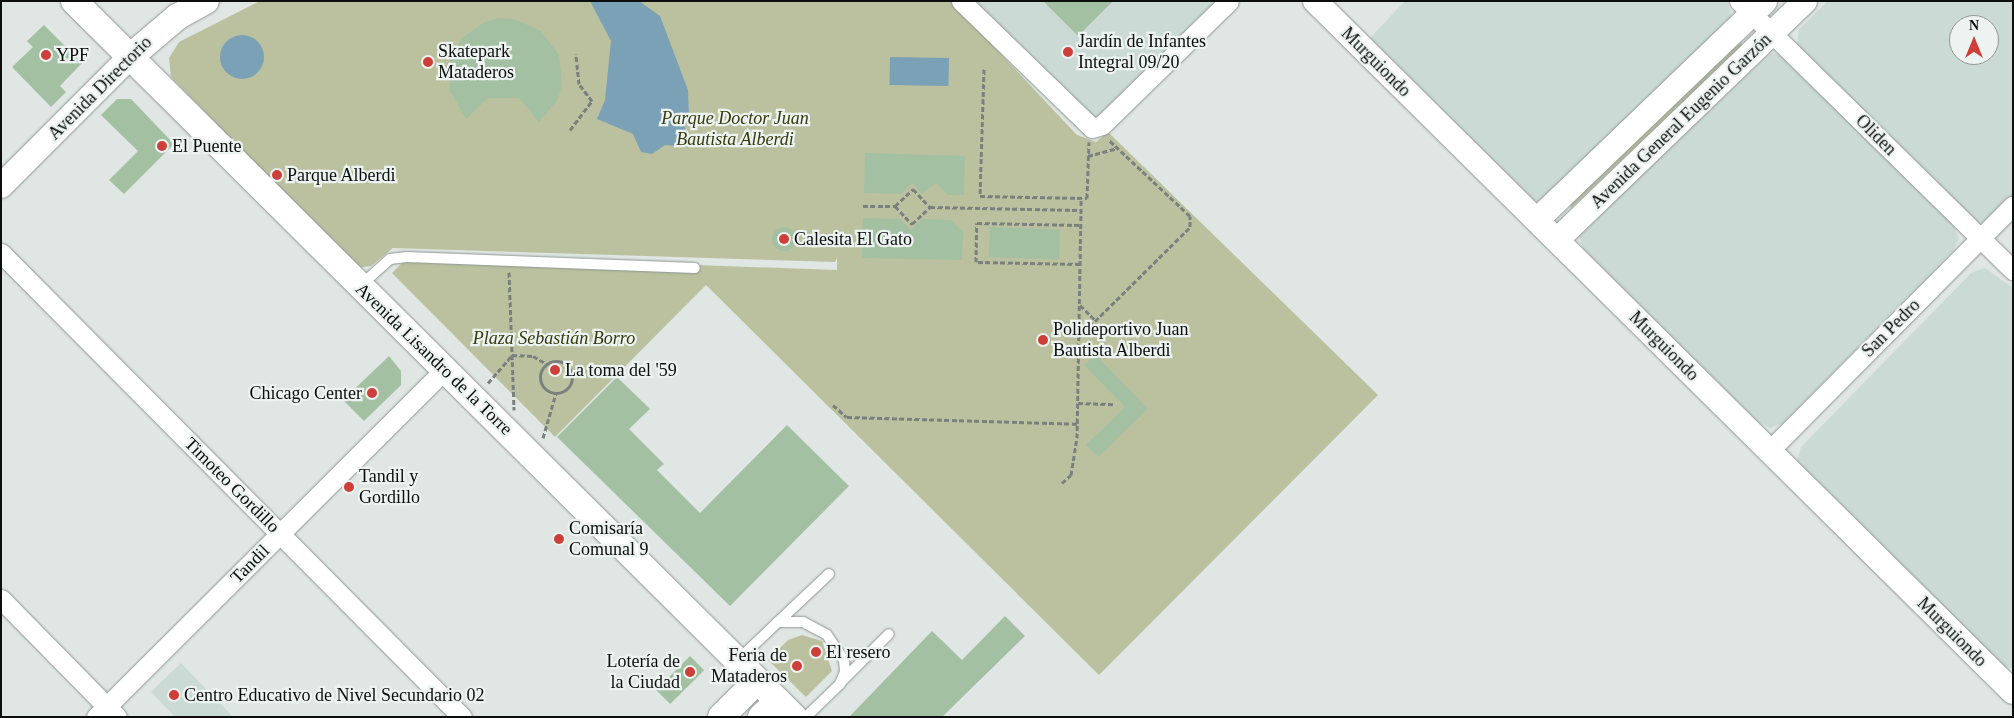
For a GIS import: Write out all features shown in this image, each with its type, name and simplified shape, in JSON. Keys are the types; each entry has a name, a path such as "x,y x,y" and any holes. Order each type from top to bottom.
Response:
{"main road":[{"name":"Avenida Lisandro de la Torre","path":"74,1 359,287 474,398 757,680 778,711"},
{"name":"Avenida Directorio","path":"130,57 177,17 206,1"},
{"path":"721,717 757,680"}],"street":[{"path":"961,1 1093,128 1229,1"},
{"name":"Murguiondo","path":"1315,1 1769,450 2010,684"},
{"name":"Avenida General Eugenio Garzón","path":"1557,240 1805,1"},
{"name":"Avenida General Eugenio Garzón","path":"1536,220 1752,5"},
{"name":"Oliden","path":"1752,5 1772,33 2013,270"},
{"name":"Avenida Directorio","path":"1,186 130,57"},
{"name":"San Pedro","path":"1769,450 2013,205"},
{"name":"Timoteo Gordillo","path":"1,253 462,717"},
{"name":"Tandil","path":"107,713 280,534 445,370"},
{"path":"1,599 107,713"}],"lane":[{"path":"359,287 397,258 695,268"},
{"path":"737,661 829,574"},
{"path":"778,622 803,622 827,635 844,660 840,684"},
{"path":"806,717 889,634"}],"path":[{"path":"570,130 592,101 579,84 576,54"},
{"path":"984,69 980,196 1087,198 1088,156 1093,128 1118,148 1190,216 1190,227 1080,337"},
{"path":"1088,156 1118,148"},
{"path":"863,206 895,206 913,189 930,207"},
{"path":"1062,483 1071,475 1077,424 1081,198"},
{"path":"895,206 912,224 930,207 1081,210"},
{"path":"1080,264 976,262 977,223 1081,225"},
{"path":"509,261 515,439"},
{"path":"1080,305 1096,321"},
{"path":"512,355 534,356 547,364 562,363 572,376 569,386 556,393 537,461"},
{"path":"474,398 512,355"},
{"path":"547,364 540,382 556,393"},
{"path":"1078,403 1115,404"},
{"path":"833,405 847,417 1077,424"}],"shaded area":[{"path":"968,1 1217,1 1101,115 1092,119"},
{"path":"1405,1 1727,1 1732,17 1540,201 1535,201 1369,39"},
{"path":"1828,1 2013,1 2013,202 1986,223 1974,222 1797,47 1799,29"},
{"path":"1771,53 1781,55 1953,224 1959,239 1953,251 1783,423 1770,428 1752,418 1584,250 1579,237 1581,230"},
{"path":"1985,268 2013,288 2013,668 2002,667 1797,461 1801,447 1971,273"},
{"path":"181,663 233,717 175,717 151,692"}],"green space":[{"path":"260,1 951,1 1077,135 1096,142 1108,132 1378,395 1099,675 706,285 555,437 392,273 403,262 695,272 695,265 837,270 837,258 835,262 393,248 371,266 357,268 171,77 169,58 179,42"},
{"path":"1739,42 1743,45 1571,208 1570,201"},
{"path":"802,635 822,641 832,671 806,697 768,660 788,640"}],"water":[{"path":"590,1 639,1 660,16 688,90 689,116 679,146 665,145 652,154 641,152 633,134 597,119 605,100 611,41"},
{"path":"242,35 254,39 260,45 264,57 260,69 254,75 242,79 230,75 224,69 220,57 224,45 230,39"},
{"path":"890,57 949,58 949,86 890,85"}],"building":[{"path":"1043,1 1113,1 1078,36"},
{"path":"499,18 514,19 541,31 559,55 562,85 558,99 539,122 519,98 488,98 466,119 450,91 449,64 461,39 484,22"},
{"path":"44,25 82,63 60,86 66,92 51,107 12,67 33,47 27,41"},
{"path":"117,99 131,99 174,144 124,194 109,180 138,151 101,115"},
{"path":"865,153 965,156 964,195 948,195 936,183 922,194 912,183 901,194 864,193"},
{"path":"863,218 900,219 911,230 922,219 951,220 963,232 962,260 862,258"},
{"name":"Calesita El Gato","path":"784,227 793,230 796,239 793,248 784,251 775,248 772,239 775,230"},
{"path":"990,227 1060,229 1059,259 989,257"},
{"path":"1095,354 1148,409 1098,457 1086,445 1125,407 1084,365"},
{"name":"Chicago Center","path":"389,356 401,371 401,385 364,421 343,400"},
{"path":"617,377 650,409 629,429 664,464 657,470 700,513 787,425 849,486 730,606 557,437"},
{"path":"1005,616 1025,636 942,717 849,717 932,631 962,660"},
{"path":"690,656 704,670 670,704 656,690"}],"place":[{"name":"Jardín de Infantes Integral 09/20","path":"1068,52"},
{"name":"YPF","path":"46,55"},
{"name":"Skatepark Mataderos","path":"428,62"},
{"name":"El Puente","path":"162,146"},
{"name":"Parque Alberdi","path":"277,175"},
{"name":"Calesita El Gato","path":"784,239"},
{"name":"Polideportivo Juan Bautista Alberdi","path":"1043,340"},
{"name":"La toma del '59","path":"555,370"},
{"name":"Chicago Center","path":"372,393"},
{"name":"Tandil y Gordillo","path":"349,487"},
{"name":"Comisaría Comunal 9","path":"559,539"},
{"name":"El resero","path":"816,652"},
{"name":"Feria de Mataderos","path":"797,666"},
{"name":"Lotería de la Ciudad","path":"690,672"},
{"name":"Centro Educativo de Nivel Secundario 02","path":"174,695"}],"park label":[{"name":"Parque Doctor Juan Bautista Alberdi","path":"735,129"},
{"name":"Plaza Sebastián Borro","path":"554,338"}]}
